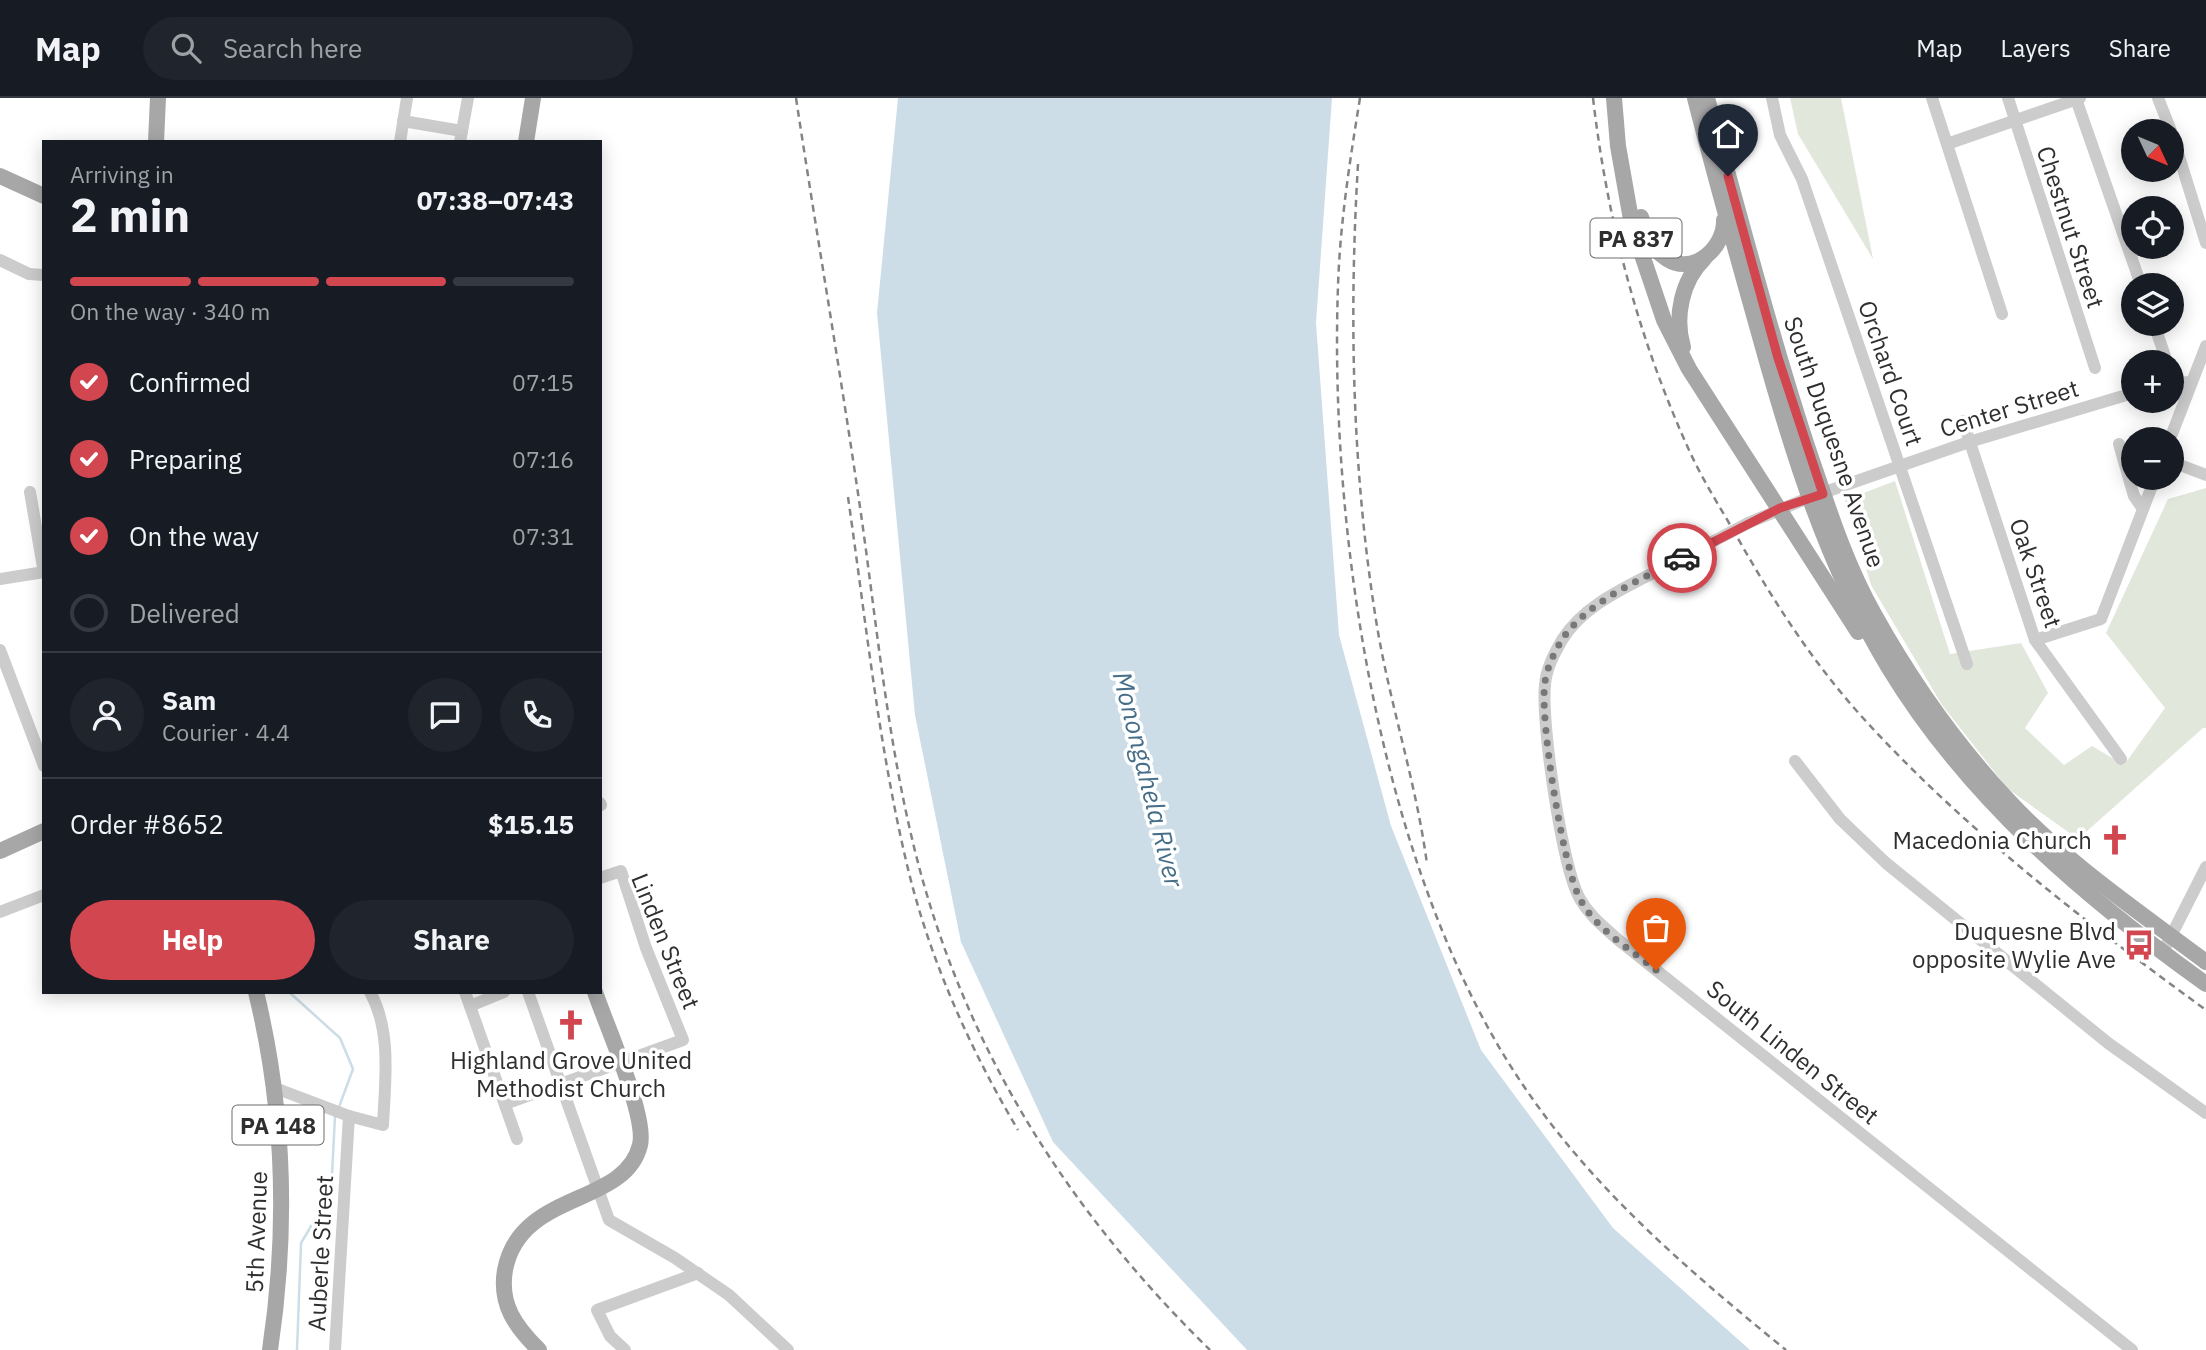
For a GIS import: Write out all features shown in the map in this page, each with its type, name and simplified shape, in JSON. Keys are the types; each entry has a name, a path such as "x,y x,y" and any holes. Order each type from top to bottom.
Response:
{"main road":[{"path":"155,137 158,98"},
{"path":"526,140 533,98"},
{"name":"PA 837","path":"1614,98 1618,146 1632,225 1664,320 1689,369 1881,667 1939,740"},
{"path":"1622,98 1628,150 1646,236 1656,250 1670,261 1688,263 1704,259"},
{"name":"South Duquesne Avenue","path":"1695,98 1724,208 1815,496 1868,633 1890,670 1939,740 1987,797 2064,874 2163,952"},
{"name":"South Duquesne Avenue","path":"1707,98 1815,496 1842,545 1873,614 1961,745 2006,799 2038,829 2206,962"},
{"path":"0,176 42,195"},
{"path":"1689,369 1679,335 1685,286 1704,259 1721,242 1725,231 1724,208"},
{"path":"0,851 42,832"},
{"name":"PA 837","path":"2163,952 2206,984"},
{"name":"5th Avenue","path":"256,994 275,1088 282,1228 270,1350"},
{"path":"539,1350 512,1320 505,1301 506,1268 522,1234 542,1215 596,1189 632,1165 641,1141 639,1117 596,994"}],"street":[{"path":"400,140 407,98"},
{"path":"403,121 461,136 468,98"},
{"name":"Orchard Court","path":"1772,98 1780,135 1802,179 1901,465 1966,664"},
{"path":"1932,98 2002,314"},
{"name":"Chestnut Street","path":"2008,98 2095,368"},
{"path":"2158,98 2166,119"},
{"path":"1947,144 2078,99 2137,273"},
{"path":"2184,174 2206,243"},
{"path":"0,260 29,274 42,275"},
{"path":"2175,427 2206,346"},
{"path":"2184,381 2192,382"},
{"name":"Center Street","path":"1780,508 1969,442 2121,397"},
{"name":"Oak Street","path":"1964,421 2035,640 2120,759"},
{"path":"2119,444 2134,496 2143,509"},
{"path":"2184,467 2206,475"},
{"path":"2035,640 2101,619 2150,490"},
{"path":"30,492 42,561"},
{"name":"South Linden Street","path":"1780,508 1604,600 1584,615 1564,638 1552,659 1545,681 1547,733 1568,867 1579,898 1594,919 1616,938 2132,1350"},
{"path":"0,579 42,572"},
{"path":"0,650 42,761"},
{"path":"1795,761 1840,819 1886,863 2108,1043 2206,1113"},
{"path":"2163,952 2206,867"},
{"name":"Linden Street","path":"602,877 621,871 646,947 683,1040 620,1062"},
{"path":"0,912 42,896"},
{"path":"275,1088 383,1125 385,1060 380,1014 371,994"},
{"path":"466,994 517,1139"},
{"path":"470,1006 499,994"},
{"path":"529,994 609,1220 698,1273 753,1315 788,1350"},
{"path":"505,1104 620,1062"},
{"name":"Auberle Street","path":"335,1350 342,1113"},
{"path":"625,1350 610,1336 597,1310 698,1273"}],"shaded area":[{"path":"1790,98 1841,98 1873,259 1798,134"},
{"path":"1895,481 1950,654 2021,643 2048,693 2025,728 2064,765 2092,746 2124,765 2165,708 2106,633 2168,499 2206,488 2206,728 2078,839 2008,789 1942,705 1871,585 1845,500"}],"water":[{"name":"Monongahela River","path":"898,98 1332,98 1316,323 1339,635 1391,826 1481,1050 1613,1228 1750,1350 1247,1350 1053,1142 961,942 915,715 877,313"}],"waterway":[{"path":"291,994 340,1038 353,1069 339,1107"},
{"path":"297,1350 301,1243 325,1203 332,1175 335,1116"}],"railway":[{"path":"796,98 898,771 916,855 937,926 963,995 993,1060 1028,1123 1067,1183 1111,1241 1159,1297 1210,1350"},
{"path":"1360,98 1339,262 1338,384 1343,487 1355,594 1374,702 1400,808 1434,909 1475,1003 1525,1088 1552,1126 1613,1196 1646,1228 1715,1291 1786,1350"},
{"path":"1593,98 1616,233 1654,365 1700,472 1794,630 1863,718 1942,798 2027,873 2206,1010"},
{"path":"1358,164 1353,335 1362,507 1381,651 1416,802 1427,864"},
{"path":"848,497 881,733 909,873 929,940 954,1005 984,1069 1018,1130"}],"way so far":[{"path":"1656,970 1594,919 1579,898 1568,867 1547,733 1545,681 1552,659 1564,638 1584,615 1604,600 1682,558"}],"place":[{"name":"Macedonia Church","path":"2115,840"},
{"name":"Duquesne Blvd opposite Wylie Ave","path":"2139,945"},
{"name":"Highland Grove United Methodist Church","path":"571,1025"}],"route":[{"path":"1682,558 1780,508 1823,494 1778,358 1728,176"}]}
